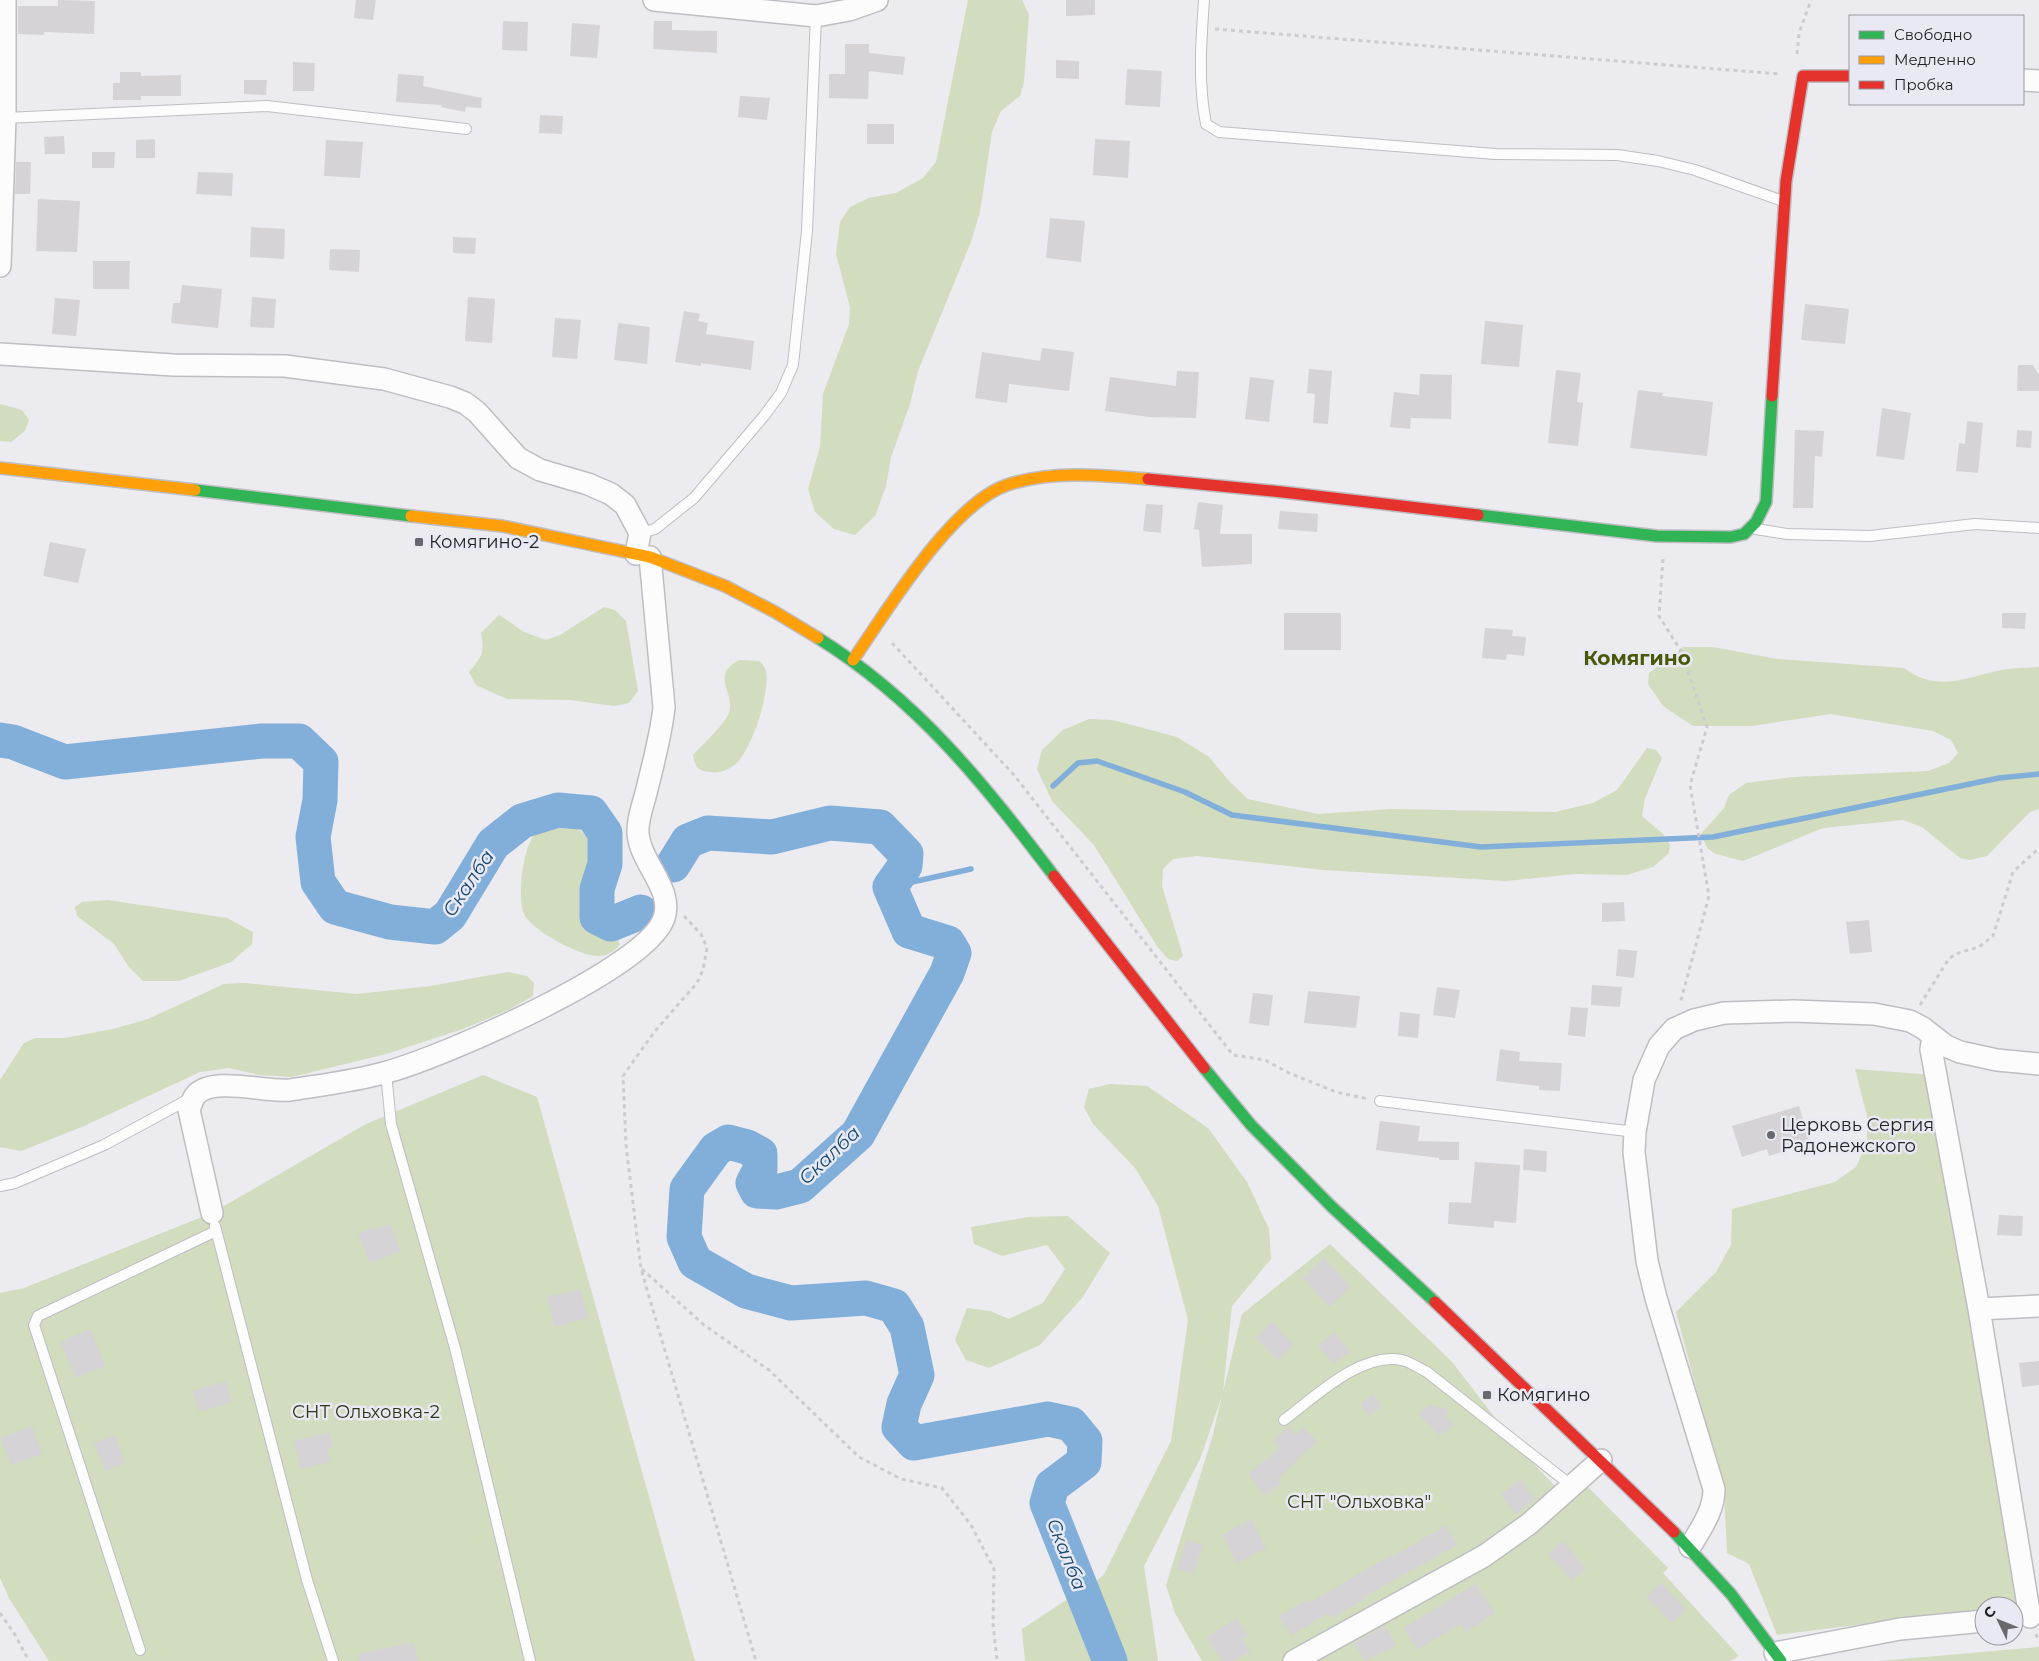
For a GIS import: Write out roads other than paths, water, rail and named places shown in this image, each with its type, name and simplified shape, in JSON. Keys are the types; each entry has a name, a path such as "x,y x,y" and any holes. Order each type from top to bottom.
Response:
{"street":[{"path":"0,266 5,118 5,0"},
{"path":"654,0 703,2 816,16 849,10 877,0"},
{"path":"853,660 920,567 955,524 978,502 1004,485 1025,480 1109,476 1265,489 1665,538 1738,536 1752,528 1760,518 1766,502 1785,202 1792,144 1801,102 1803,76 1849,76"},
{"path":"2024,80 2039,81"},
{"path":"0,354 173,365 285,366 384,379 450,397 465,403 477,412 518,458 540,470 588,484 611,494 625,505 640,533 664,707 661,732 638,832 649,866 667,901 664,919 649,941 592,980 453,1050 386,1072 287,1090 209,1087 196,1096 189,1110 214,1222"},
{"path":"0,468 502,526 643,556 725,586 775,612 853,660 904,701 945,742 996,801 1170,1027 1251,1125 1332,1207 1456,1321 1690,1547 1731,1594 1778,1657 1900,1629 1974,1622"},
{"path":"1690,1547 1708,1516 1714,1501 1714,1489 1656,1298 1647,1261 1634,1152 1635,1132 1644,1080 1658,1046 1674,1029 1694,1020 1724,1014 1793,1011 1874,1014 1910,1021 1923,1028 1946,1046 1979,1057 2039,1064"},
{"path":"1932,1036 1931,1049 1979,1309 2028,1617"},
{"path":"1979,1309 2039,1306"},
{"path":"1294,1661 1484,1556 1529,1524 1601,1460"}],"lane":[{"path":"1204,0 1200,80 1203,107 1206,124 1220,132 1495,154 1617,155 1658,161 1695,170 1785,202"},
{"path":"640,533 655,529 694,498 764,416 781,393 793,365 807,231 816,16"},
{"path":"5,118 266,106 466,130"},
{"path":"1752,528 1787,534 1870,536 1975,524 2039,528"},
{"path":"386,1072 391,1124 455,1348 530,1661"},
{"path":"0,1186 15,1183 104,1145 196,1096"},
{"path":"1380,1101 1635,1132"},
{"path":"140,1650 34,1325 38,1316 214,1222 307,1580 333,1661"},
{"path":"1284,1420 1362,1364 1386,1358 1404,1360 1426,1372 1572,1486"}],"waterway":[{"name":"Скалба","path":"0,740 13,742 65,762 262,741 299,741 321,762 320,800 313,837 318,882 335,907 390,922 435,927 450,915 493,844 522,821 558,810 591,813 605,833 605,864 597,889 597,917 611,924 641,912"},
{"path":"1053,786 1078,763 1097,761 1185,792 1232,815 1481,847 1713,837 1999,778 2039,774"},
{"name":"Скалба","path":"673,865 688,841 708,833 772,837 830,823 880,827 906,854 905,866 890,887 909,931 948,943 954,953 947,973 858,1134 800,1186 776,1192 757,1191 753,1183 760,1170 760,1154 747,1147 728,1142 716,1149 687,1189 684,1237 695,1262 746,1291 791,1303 866,1298 894,1306 907,1327 917,1375 904,1404 899,1427 914,1443 1048,1419 1071,1424 1085,1441 1084,1462 1052,1486 1047,1503 1110,1661"},
{"path":"890,887 971,869"}],"place":[{"name":"Комягино-2","path":"419,542"},
{"name":"Церковь Сергия Радонежского","path":"1771,1135"},
{"name":"Комягино","path":"1487,1395"}],"district":[{"name":"Комягино","path":"1637,658"}],"park label":[{"name":"СНТ Ольховка-2","path":"366,1412"},
{"name":"СНТ \"Ольховка\"","path":"1359,1502"}]}
